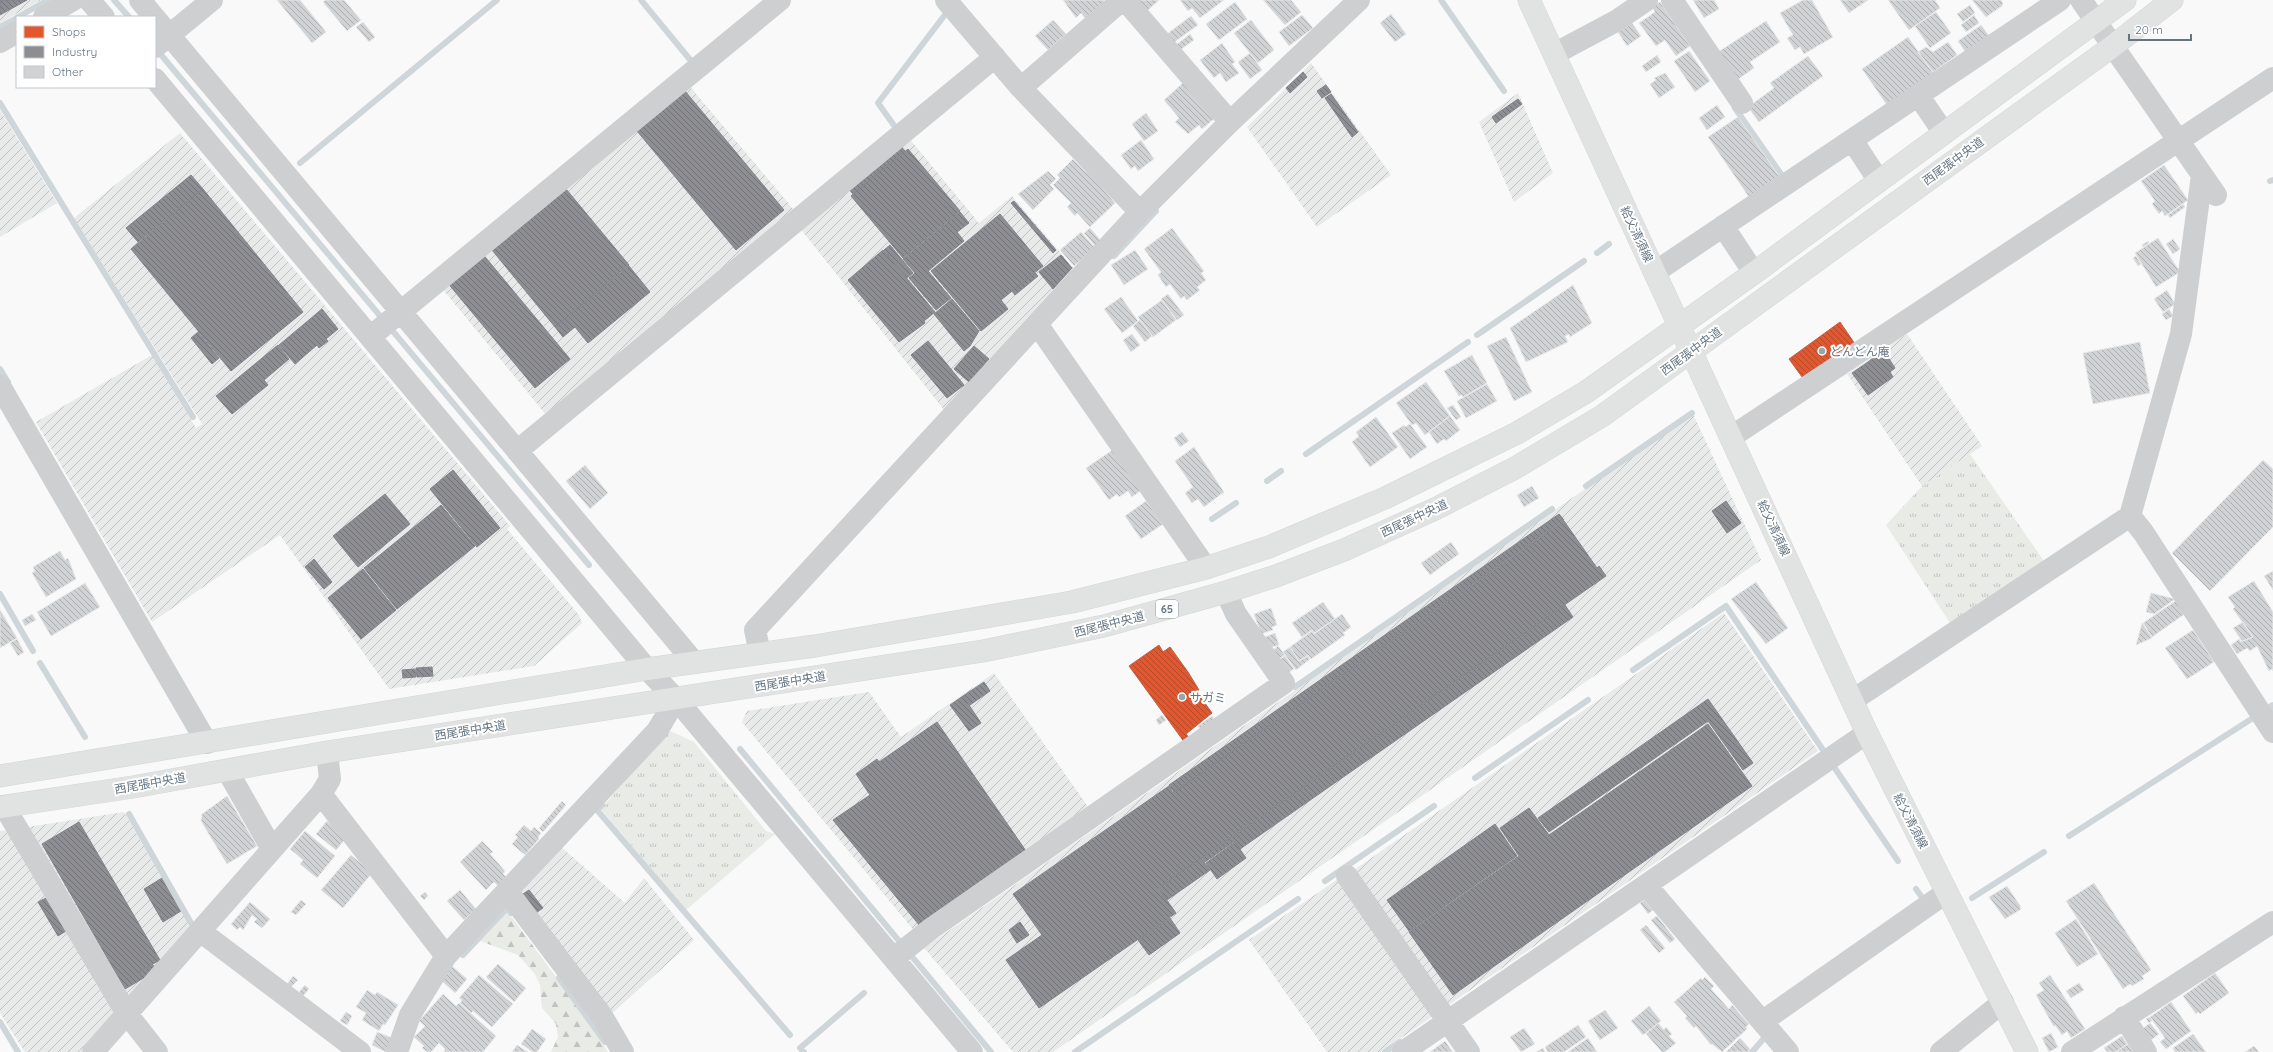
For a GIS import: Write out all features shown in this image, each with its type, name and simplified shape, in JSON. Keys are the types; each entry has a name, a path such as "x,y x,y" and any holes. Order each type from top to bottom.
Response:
{"main road":[{"name":"給父清須線","path":"1529,0 1867,733 2027,1052"},
{"path":"0,776 207,744 647,669 760,653 1072,602 1206,568 1269,547 1385,498 1517,433 1586,392 1754,273 2125,0"},
{"name":"西尾張中央道","path":"2,806 227,770 327,752 676,699 1015,645 1104,626 1226,592 1276,576 1344,550 1435,509 1515,468 1602,416 1691,350 2113,46 2172,0"}],"street":[{"path":"46,16 73,0"},
{"path":"89,0 103,16"},
{"path":"140,0 154,16"},
{"path":"163,40 212,0"},
{"path":"374,334 780,0"},
{"path":"946,0 1021,88 1140,212"},
{"path":"1021,88 1122,0"},
{"path":"1125,0 1230,122"},
{"path":"760,653 755,630 1140,212 1230,122 1359,0"},
{"path":"1554,54 1616,21 1647,0"},
{"path":"1672,0 1742,103"},
{"path":"1655,272 2060,0"},
{"path":"2081,0 2216,195"},
{"path":"156,20 163,40 517,451 694,662"},
{"path":"0,42 16,33"},
{"path":"517,451 995,57"},
{"path":"1731,437 2273,78"},
{"path":"156,79 374,334 647,669 676,699 901,952 972,1052"},
{"path":"1918,95 1944,133"},
{"path":"1852,140 1879,181"},
{"path":"1853,700 2130,516 2181,334 2202,175"},
{"path":"1723,226 1754,273"},
{"path":"1037,324 1206,568"},
{"path":"0,386 207,744"},
{"path":"2130,516 2143,532 2273,732"},
{"path":"901,952 1284,683 1236,614 1226,592"},
{"path":"397,1052 410,1015 446,956 508,892 657,731 676,699"},
{"path":"1403,1052 1867,733"},
{"path":"93,1052 321,794 330,779 327,752"},
{"path":"227,770 272,850"},
{"path":"321,794 446,956"},
{"path":"2,806 126,1014 157,1052"},
{"path":"1347,876 1469,1052"},
{"path":"1646,885 1788,1052"},
{"path":"508,892 602,1016 623,1052"},
{"path":"1763,1021 1947,892"},
{"path":"2072,1052 2273,922"},
{"path":"200,931 360,1052"},
{"path":"1941,1052 2003,1002"},
{"path":"2124,1017 2146,1052"}],"shaded area":[{"path":"0,0 41,0 0,23"},
{"path":"1311,63 1391,175 1317,227 1247,127"},
{"path":"686,82 795,211 547,416 440,286"},
{"path":"1518,93 1553,173 1514,202 1479,122"},
{"path":"0,110 57,203 0,237"},
{"path":"180,133 510,526 507,529 579,615 582,623 534,666 389,689 280,535 152,622 36,422 152,355 196,428 202,424 74,218"},
{"path":"908,137 979,223 1012,196 1076,271 945,411 799,227"},
{"path":"1907,334 1982,446 1922,486 1847,374"},
{"path":"1693,414 1761,560 1053,1052 1013,1052 924,948"},
{"path":"1724,613 1818,751 1450,1004 1440,1002 1351,872"},
{"path":"994,673 1091,811 916,933 742,722 747,711 869,692 901,737"},
{"path":"124,812 192,928 132,998 125,996 21,828"},
{"path":"9,830 117,1013 83,1052 25,1052 0,1013 0,831"},
{"path":"560,846 625,903 644,878 694,940 610,1015 517,892"},
{"path":"1341,877 1436,1014 1381,1052 1327,1052 1249,940"}],"green space":[{"path":"1970,454 2046,564 1952,626 1886,525 1922,486"},
{"path":"668,730 694,742 766,831 775,834 686,910 601,809"},
{"path":"507,911 586,1017 608,1052 551,1052 558,1037 556,1024 542,1008 540,985 535,974 518,955 480,941"}],"building: Shops":[{"name":"どんどん庵","path":"1840,322 1855,344 1805,381 1789,359"},
{"path":"1159,645 1163,652 1170,647 1188,672 1199,690 1197,692 1212,713 1186,734 1190,739 1185,743 1129,666"}],"building: Industry":[{"path":"0,0 27,0 0,15"},
{"path":"1303,72 1307,77 1290,93 1286,88"},
{"path":"1326,85 1331,92 1322,98 1317,91"},
{"path":"685,91 784,210 736,250 637,131"},
{"path":"1331,94 1358,132 1352,137 1325,98"},
{"path":"1518,99 1522,104 1496,123 1492,117"},
{"path":"900,145 905,151 853,194 848,188"},
{"path":"908,149 960,211 903,258 851,196"},
{"path":"191,175 203,189 138,242 126,228"},
{"path":"203,189 303,312 231,371 131,249"},
{"path":"566,189 629,265 555,327 492,250"},
{"path":"1014,201 1056,250 1053,253 1011,203"},
{"path":"960,212 969,223 957,232 964,241 928,271 951,298 936,310 909,278 915,273 903,259"},
{"path":"1000,214 1043,266 1001,300 1008,309 981,331 931,271"},
{"path":"890,245 913,273 907,278 884,250"},
{"path":"883,250 935,312 924,321 925,323 899,342 848,280"},
{"path":"481,252 570,359 535,388 446,281"},
{"path":"1061,255 1072,268 1053,289 1039,272"},
{"path":"629,266 650,292 588,343 575,327 563,337 555,327"},
{"path":"1035,273 1038,276 1015,295 1012,291"},
{"path":"952,299 979,331 970,346 964,351 934,314"},
{"path":"322,309 338,329 326,339 328,341 319,348 317,345 295,364 279,345"},
{"path":"198,332 219,358 212,364 191,338"},
{"path":"928,341 964,385 947,398 911,355"},
{"path":"278,345 289,359 264,380 268,385 232,414 216,396"},
{"path":"974,346 989,359 969,382 954,369"},
{"path":"1884,351 1895,368 1890,372 1893,377 1868,395 1852,373"},
{"path":"453,470 500,528 477,547 430,489"},
{"path":"385,494 410,524 358,567 333,536"},
{"path":"1726,501 1741,523 1727,533 1712,511"},
{"path":"441,505 475,546 397,609 364,568"},
{"path":"1559,514 1564,520 1174,792 1169,785"},
{"path":"1564,521 1597,568 1599,566 1606,576 1158,888 1176,913 1039,1008 1006,960 1042,935 1013,894 1169,786 1173,793"},
{"path":"314,559 332,582 324,589 305,567"},
{"path":"363,569 396,610 361,639 328,598"},
{"path":"1565,605 1573,617 1240,849 1235,841 1205,862 1202,858"},
{"path":"432,667 433,676 417,677 416,668"},
{"path":"415,669 416,677 403,678 402,670"},
{"path":"984,682 990,691 970,705 963,696"},
{"path":"963,696 981,723 969,731 950,705"},
{"path":"1708,699 1753,763 1743,770 1708,721 1549,832 1538,818"},
{"path":"937,722 1026,851 920,926 833,820 870,795 856,774 877,759 879,762"},
{"path":"1708,724 1752,786 1453,995 1409,932 1519,856 1500,828 1529,808 1549,835"},
{"path":"79,822 160,960 139,972 142,979 125,989 42,844"},
{"path":"1495,824 1517,856 1409,931 1387,900"},
{"path":"1235,842 1246,858 1217,879 1206,863"},
{"path":"1201,858 1210,870 1167,900 1159,888"},
{"path":"162,878 181,911 163,922 144,889"},
{"path":"529,890 543,908 537,912 523,894"},
{"path":"46,898 66,931 58,936 38,902"},
{"path":"1170,918 1180,933 1149,955 1138,940"},
{"path":"1020,922 1029,935 1017,943 1009,930"},
{"path":"153,965 154,967 143,979 139,972"}],"building: Other":[{"path":"277,0 300,0 326,32 312,43"},
{"path":"325,0 344,0 361,20 347,31 323,2"},
{"path":"1063,0 1103,0 1106,3 1087,20 1081,13 1076,18"},
{"path":"1135,0 1159,0 1146,12"},
{"path":"1180,0 1224,0 1200,18 1192,8 1188,11"},
{"path":"1263,0 1291,0 1301,12 1285,25"},
{"path":"1693,0 1714,0 1719,9 1704,18"},
{"path":"1803,0 1812,0 1833,37 1804,54 1800,47 1795,50 1787,38 1793,35 1780,13"},
{"path":"1840,0 1868,0 1849,13"},
{"path":"1888,0 1935,0 1940,8 1909,30"},
{"path":"1972,0 2001,0 2003,3 2002,6 1986,17"},
{"path":"1235,2 1247,19 1219,40 1206,24"},
{"path":"1660,2 1690,46 1676,56 1665,40 1656,46 1639,23 1655,12 1652,7"},
{"path":"1970,5 1975,13 1963,22 1957,14"},
{"path":"1936,12 1951,33 1930,48 1915,26"},
{"path":"1391,14 1406,34 1395,42 1380,23"},
{"path":"1302,15 1313,28 1289,46 1279,32"},
{"path":"1974,15 1979,23 1966,32 1961,25"},
{"path":"1191,16 1198,25 1173,43 1167,34"},
{"path":"1053,20 1066,34 1048,50 1035,36"},
{"path":"1251,20 1274,50 1258,63 1234,33"},
{"path":"1766,21 1780,42 1750,62 1754,68 1737,80 1718,52"},
{"path":"363,22 375,37 369,42 356,27"},
{"path":"1632,23 1641,36 1627,46 1618,32"},
{"path":"1981,25 1990,37 1966,53 1958,41"},
{"path":"1190,34 1194,40 1180,50 1176,45"},
{"path":"1908,37 1933,73 1887,105 1862,69"},
{"path":"1948,42 1957,55 1933,72 1918,52 1926,47 1933,52"},
{"path":"1222,43 1235,62 1232,64 1239,73 1226,82 1220,73 1214,78 1200,60"},
{"path":"1689,51 1710,81 1695,92 1674,61"},
{"path":"1250,53 1262,70 1250,79 1238,62"},
{"path":"1657,55 1661,62 1646,72 1642,66"},
{"path":"1808,56 1823,76 1759,122 1748,107 1774,88 1770,83"},
{"path":"1665,73 1675,87 1659,98 1650,84 1656,80 1654,78"},
{"path":"1184,82 1215,118 1202,129 1199,125 1188,134 1175,122 1179,118 1164,100"},
{"path":"1717,105 1725,117 1707,130 1699,118"},
{"path":"1146,113 1158,131 1144,141 1132,124"},
{"path":"1738,117 1779,176 1749,197 1708,137"},
{"path":"1141,140 1154,159 1138,171 1135,166 1131,169 1121,155"},
{"path":"1073,159 1086,172 1088,171 1115,203 1090,227 1077,213 1075,216 1067,207 1071,203 1053,185 1060,178 1057,175"},
{"path":"2164,165 2188,200 2165,216 2162,211 2159,214 2152,204 2155,201 2141,181"},
{"path":"1048,171 1056,179 1050,185 1054,189 1033,210 1018,194"},
{"path":"2183,204 2185,207 2170,218 2168,215"},
{"path":"1090,228 1102,242 1096,247 1084,233"},
{"path":"1172,228 1204,271 1201,273 1206,280 1197,287 1200,290 1187,300 1184,296 1181,299 1170,284 1166,287 1158,275 1161,272 1144,249"},
{"path":"1081,232 1095,248 1074,266 1060,250"},
{"path":"2158,238 2180,272 2156,287 2135,253"},
{"path":"2173,239 2180,249 2173,254 2166,244"},
{"path":"2148,241 2149,243 2143,247 2142,245"},
{"path":"1135,250 1148,269 1124,285 1111,265"},
{"path":"2136,256 2141,264 2138,266 2133,258"},
{"path":"1573,285 1592,323 1570,337 1569,334 1565,336 1568,342 1526,362 1510,328"},
{"path":"2167,290 2175,304 2163,312 2154,299"},
{"path":"1168,294 1184,315 1177,320 1161,299"},
{"path":"1121,297 1138,321 1122,333 1104,309"},
{"path":"1162,300 1176,320 1153,337 1138,317"},
{"path":"2169,309 2173,316 2166,320 2162,314"},
{"path":"1140,320 1152,336 1145,342 1133,326"},
{"path":"1132,334 1140,345 1131,352 1123,340"},
{"path":"1506,337 1532,392 1514,401 1487,346"},
{"path":"2140,342 2150,393 2093,404 2083,353"},
{"path":"1472,355 1487,383 1463,397 1462,395 1459,396 1444,371"},
{"path":"1426,382 1450,416 1425,435 1416,423 1412,425 1396,403"},
{"path":"1487,384 1497,401 1466,418 1457,401"},
{"path":"1453,405 1461,417 1456,420 1447,408"},
{"path":"1450,416 1460,430 1446,441 1444,439 1437,444 1429,432"},
{"path":"1376,417 1398,447 1370,467 1352,442 1359,436 1356,432"},
{"path":"1410,424 1427,447 1410,459 1392,433 1404,425 1405,427"},
{"path":"1182,432 1189,441 1180,447 1174,438"},
{"path":"1194,447 1224,492 1204,507 1198,499 1192,503 1185,493 1193,487 1175,461"},
{"path":"1114,449 1143,489 1132,497 1128,491 1119,497 1117,494 1109,500 1086,468"},
{"path":"2263,460 2273,469 2273,527 2210,591 2172,553"},
{"path":"585,465 608,493 590,509 566,481"},
{"path":"1532,486 1539,498 1524,507 1517,495"},
{"path":"1146,501 1163,524 1141,539 1125,516"},
{"path":"1451,542 1459,554 1430,575 1421,563"},
{"path":"60,551 65,560 68,558 76,579 46,597 32,573 35,571 33,567"},
{"path":"2273,571 2273,590 2264,576"},
{"path":"2254,581 2273,612 2273,671 2272,669 2269,671 2257,646 2250,651 2247,648 2237,654 2231,645 2239,639 2241,642 2253,637 2233,609 2235,607 2228,597"},
{"path":"1756,582 1788,628 1766,644 1731,599"},
{"path":"85,583 100,607 51,636 37,612"},
{"path":"2151,593 2175,599 2154,614 2146,612"},
{"path":"2177,600 2186,613 2152,637 2143,623"},
{"path":"1323,602 1335,619 1314,633 1312,630 1302,637 1292,623"},
{"path":"1271,608 1277,625 1272,627 1273,630 1261,634 1254,614"},
{"path":"0,610 17,638 0,648"},
{"path":"32,614 36,620 25,626 22,620"},
{"path":"1342,614 1351,627 1343,633 1345,635 1311,659 1308,655 1299,661 1290,647 1312,631 1314,634"},
{"path":"2243,622 2253,637 2242,641 2233,628"},
{"path":"2142,623 2152,638 2136,645"},
{"path":"2193,630 2214,662 2187,679 2165,648"},
{"path":"1275,633 1279,645 1269,648 1265,637"},
{"path":"17,639 24,652 18,656 10,643"},
{"path":"1278,646 1285,655 1277,660 1271,652"},
{"path":"1290,647 1299,661 1308,656 1310,659 1296,670 1283,652"},
{"path":"1285,656 1294,669 1286,674 1277,661"},
{"path":"1162,715 1166,720 1159,725 1156,720"},
{"path":"1212,716 1216,721 1202,732 1198,726"},
{"path":"227,796 257,846 227,864 201,821 202,814"},
{"path":"562,801 566,805 543,832 539,828"},
{"path":"327,821 347,837 336,850 316,834"},
{"path":"524,825 531,831 534,827 541,833 538,837 539,839 525,855 512,844 518,837 515,835"},
{"path":"305,831 335,856 317,878 300,864 303,860 290,849"},
{"path":"482,841 493,852 490,854 505,871 503,874 508,879 499,887 494,882 486,890 460,862"},
{"path":"351,855 372,873 343,908 321,890"},
{"path":"2094,883 2151,970 2142,976 2144,979 2132,986 2130,984 2123,989 2066,901"},
{"path":"2007,886 2021,907 2020,910 2005,919 1989,897"},
{"path":"460,890 476,909 464,920 447,901"},
{"path":"425,892 428,896 424,900 420,896"},
{"path":"301,900 306,904 296,915 291,912"},
{"path":"1644,900 1653,910 1648,914 1640,903"},
{"path":"250,902 270,919 262,928 254,922 257,919 252,915 243,930 240,927 237,930 231,924"},
{"path":"1657,916 1675,939 1670,943 1651,920"},
{"path":"2076,919 2098,954 2077,967 2055,933"},
{"path":"1646,925 1665,948 1659,953 1640,930"},
{"path":"498,964 526,988 514,1002 486,977"},
{"path":"452,966 467,979 455,993 440,979"},
{"path":"2215,973 2229,993 2200,1014 2198,1012 2196,1014 2183,996"},
{"path":"479,975 513,1004 492,1027 473,1011 471,1013 460,1003 462,1000 459,998"},
{"path":"2050,975 2085,1029 2071,1038 2067,1031 2062,1035 2055,1025 2054,1027 2036,995 2044,990 2039,983"},
{"path":"293,976 298,980 291,987 287,984"},
{"path":"1705,977 1714,986 1711,989 1729,1009 1732,1005 1749,1024 1746,1027 1747,1029 1722,1052 1712,1044 1711,1045 1696,1026 1694,1028 1685,1018 1687,1016 1674,1002 1701,978 1702,980"},
{"path":"2079,983 2084,990 2071,998 2066,991"},
{"path":"305,985 309,989 303,996 299,992"},
{"path":"367,990 375,995 377,992 398,1005 385,1025 383,1024 379,1031 362,1020 366,1013 356,1007"},
{"path":"443,994 456,1006 459,1003 496,1036 483,1052 444,1052 445,1049 439,1043 431,1052 427,1052 422,1048 424,1046 414,1037 425,1026 419,1021"},
{"path":"2171,1002 2191,1031 2166,1049 2160,1042 2165,1038 2150,1017"},
{"path":"1649,1006 1661,1021 1643,1035 1631,1021"},
{"path":"1605,1010 1618,1028 1600,1040 1588,1021"},
{"path":"346,1012 352,1016 347,1025 340,1021"},
{"path":"2150,1017 2153,1020 2149,1023 2146,1019"},
{"path":"1658,1023 1664,1030 1666,1027 1672,1034 1669,1036 1676,1043 1665,1052 1662,1052 1646,1034"},
{"path":"2150,1023 2159,1034 2150,1041 2142,1029"},
{"path":"1578,1025 1586,1037 1564,1052 1548,1052 1545,1047"},
{"path":"1524,1028 1535,1044 1521,1052 1510,1037"},
{"path":"532,1029 546,1039 537,1052 533,1052 521,1044"},
{"path":"377,1032 392,1038 386,1052 372,1045"},
{"path":"2051,1033 2058,1047 2049,1052 2042,1038"},
{"path":"2193,1034 2206,1052 2175,1052 2173,1048"},
{"path":"2122,1036 2127,1044 2116,1052 2107,1052 2104,1048"},
{"path":"1588,1038 1597,1052 1568,1052"},
{"path":"1740,1038 1750,1049 1748,1052 1726,1052"},
{"path":"1445,1041 1453,1052 1430,1052"},
{"path":"2128,1044 2133,1052 2116,1052"},
{"path":"517,1045 528,1052 512,1052"},
{"path":"2254,1046 2259,1052 2245,1052"},
{"path":"1543,1048 1545,1052 1536,1052"}],"waterway":[{"path":"20,16 48,0"},
{"path":"114,0 128,16"},
{"path":"300,163 497,0"},
{"path":"641,0 692,62"},
{"path":"1441,0 1504,91"},
{"path":"898,131 878,103 947,12"},
{"path":"0,27 16,19"},
{"path":"157,50 589,565"},
{"path":"0,103 193,417"},
{"path":"1735,108 1783,177"},
{"path":"1114,256 1156,211"},
{"path":"1597,253 1609,244"},
{"path":"1477,335 1584,261"},
{"path":"1306,454 1468,342"},
{"path":"0,369 8,382"},
{"path":"1586,486 1692,413"},
{"path":"1267,481 1281,471"},
{"path":"1212,519 1236,503"},
{"path":"1295,687 1552,509"},
{"path":"0,594 33,651"},
{"path":"1633,670 1726,606 1823,750"},
{"path":"40,663 85,737"},
{"path":"1475,778 1588,700"},
{"path":"2273,705 2271,706 2273,710"},
{"path":"2069,836 2256,716"},
{"path":"740,749 991,1052"},
{"path":"1834,767 1898,861"},
{"path":"602,805 597,810 790,1035"},
{"path":"1325,881 1434,806"},
{"path":"129,814 191,923"},
{"path":"1972,898 2044,852"},
{"path":"1916,889 1921,896"},
{"path":"1075,1052 1298,899"},
{"path":"463,955 507,908 511,913"},
{"path":"559,978 605,1042"},
{"path":"804,1052 800,1048 864,993"},
{"path":"0,1022 18,1052"},
{"path":"1752,1052 1766,1036 1764,1034"},
{"path":"1385,1052 1400,1042"}],"place":[{"name":"どんどん庵","path":"1822,351"},
{"name":"サガミ","path":"1182,697"}]}
